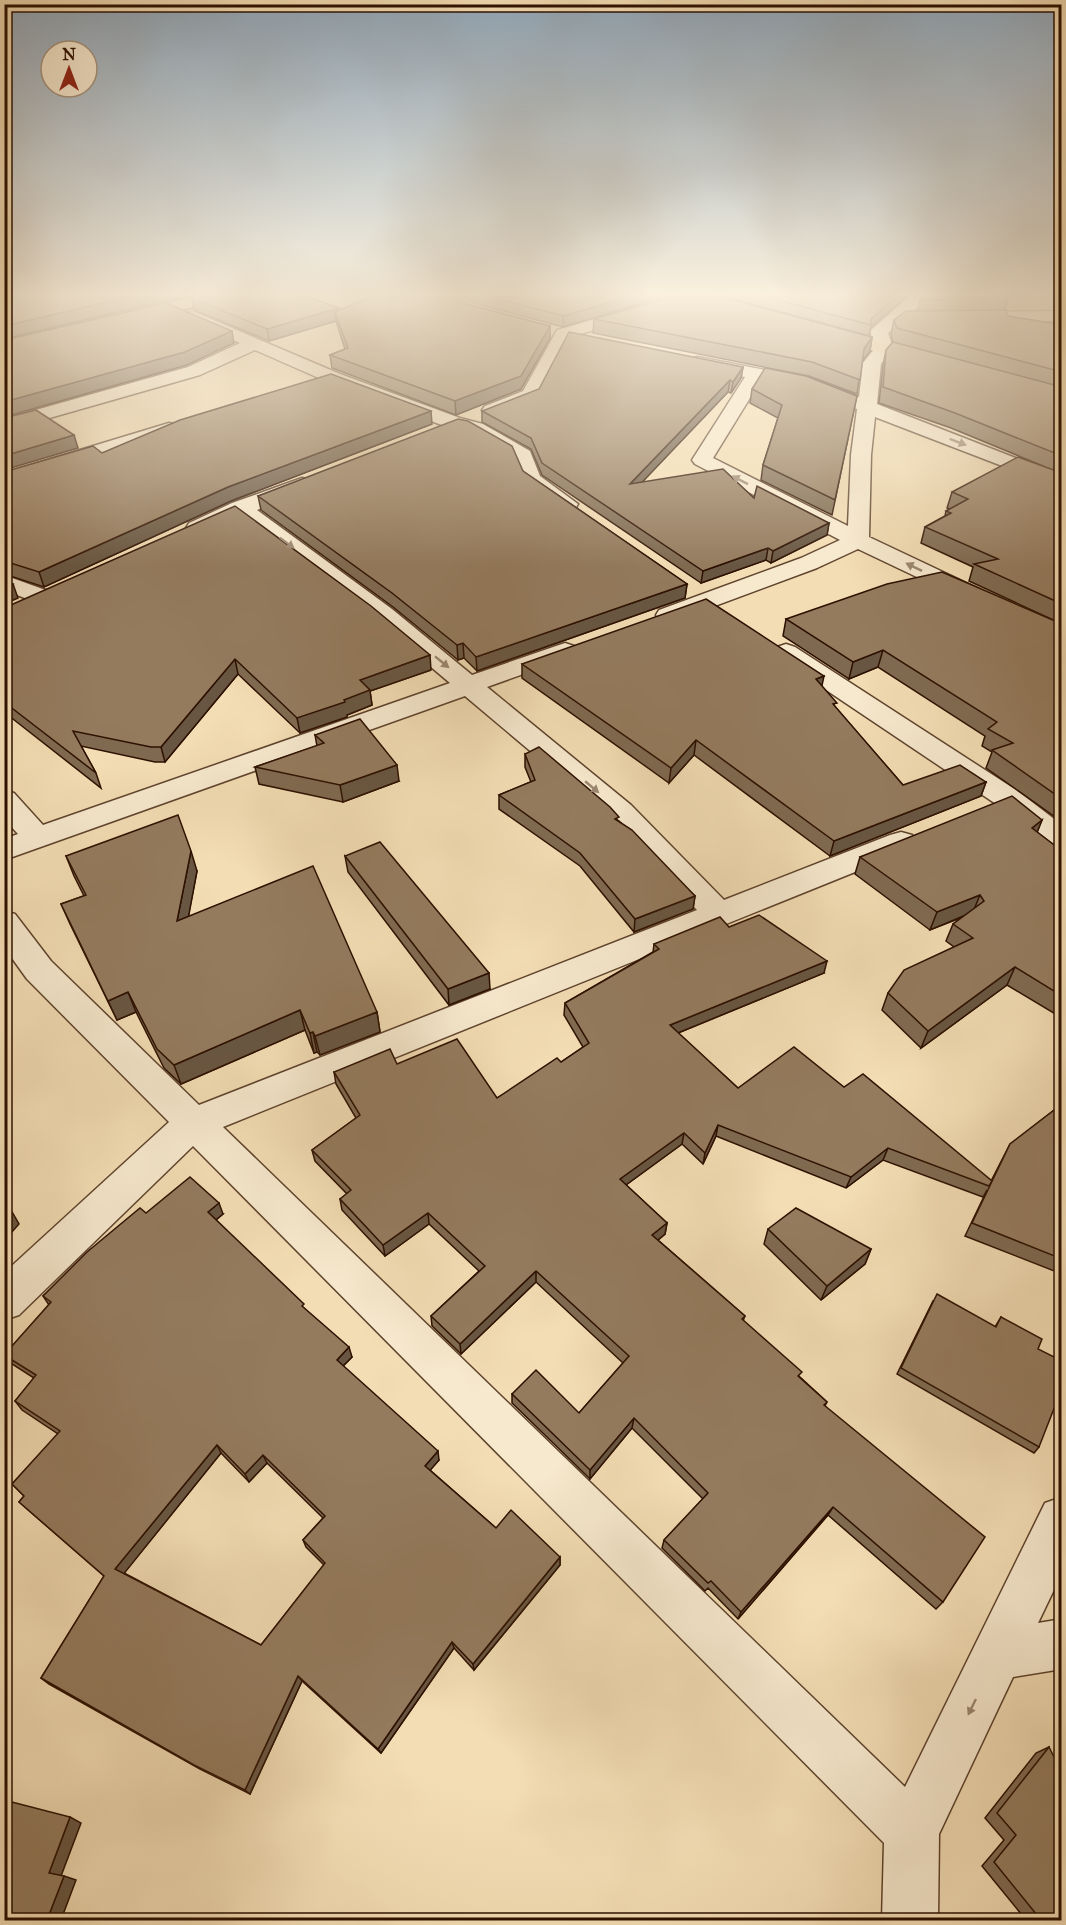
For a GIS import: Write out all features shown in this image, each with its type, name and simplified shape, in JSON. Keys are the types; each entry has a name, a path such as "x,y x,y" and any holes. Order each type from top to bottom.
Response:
{"street":[{"path":"4,425 142,386"},
{"path":"355,386 454,423 476,428 523,455 531,479 580,513"},
{"path":"422,436 530,395 535,386"},
{"path":"749,386 702,460 858,540 987,602"},
{"path":"814,386 1062,483"},
{"path":"858,540 861,455 869,386"},
{"path":"4,480 187,424"},
{"path":"178,537 240,508 315,479"},
{"path":"240,508 383,614 470,684 621,812 720,915"},
{"path":"643,624 809,563 858,540"},
{"path":"4,582 43,597"},
{"path":"768,641 1009,799 1062,841"},
{"path":"4,850 589,643"},
{"path":"976,812 1009,799"},
{"path":"4,800 37,837"},
{"path":"4,1301 193,1123 931,830"},
{"path":"4,922 39,970 912,1832"},
{"path":"910,1920 912,1832 1062,1520"},
{"path":"998,1654 1062,1644"}],"building":[{"path":"4,386 63,386 4,402"},
{"path":"292,386 363,386 431,411 228,487 39,572 4,561 4,472 93,446 102,453 180,420"},
{"path":"414,386 495,386 455,401"},
{"path":"541,386 724,386 630,484 723,469 754,498 757,486 829,523 773,551 768,548 703,571 542,463 531,438 482,411 539,389"},
{"path":"754,386 831,386 857,396 835,500 763,465 782,405 752,389"},
{"path":"883,387 1062,387 1062,456 955,413"},
{"path":"36,410 74,435 4,456 4,418"},
{"path":"458,419 468,421 512,446 523,471 687,584 476,657 463,643 457,645 392,593 258,496"},
{"path":"1018,457 1062,473 1062,604 974,564 998,559 925,527 951,513 946,511 968,499 952,492"},
{"path":"235,506 371,606 430,655 360,680 370,690 344,700 345,702 297,718 235,659 161,747 73,731 96,773 4,702 4,608"},
{"path":"942,572 1062,624 1062,799 992,750 1013,743 988,729 997,722 883,650 853,662 786,619 887,584"},
{"path":"4,580 13,584 4,588"},
{"path":"706,599 824,676 816,679 837,703 833,704 903,785 960,765 986,782 834,841 696,740 671,768 522,664"},
{"path":"360,719 397,765 340,785 255,767 324,743 315,735"},
{"path":"539,747 610,807 619,817 615,819 632,830 695,896 635,919 580,853 499,795 535,780 525,754"},
{"path":"1012,796 1042,820 1032,828 1062,851 1062,996 1015,967 928,1031 888,993 904,970 973,938 953,924 984,901 980,895 937,912 860,857"},
{"path":"178,815 191,851 177,921 313,866 377,1012 315,1036 313,1032 310,1033 300,1010 174,1065 157,1049 128,992 108,1001 61,904 86,895 66,856"},
{"path":"380,842 489,973 448,989 345,856"},
{"path":"759,915 827,961 670,1025 738,1088 794,1047 844,1087 863,1074 992,1181 989,1186 888,1148 851,1177 718,1125 705,1153 684,1133 620,1179 667,1223 652,1235 745,1316 742,1319 802,1372 798,1376 827,1402 824,1405 985,1537 943,1602 833,1507 741,1612 711,1581 708,1583 664,1540 708,1493 634,1418 590,1470 512,1394 536,1370 579,1413 629,1356 536,1271 460,1344 431,1316 485,1266 428,1213 383,1245 340,1199 351,1190 312,1150 360,1115 334,1072 390,1049 397,1064 457,1039 497,1098 557,1058 561,1062 589,1043 565,1003 659,949 654,944 720,917 729,927"},
{"path":"1062,1104 1062,1259 972,1223 1010,1144"},
{"path":"190,1177 219,1203 208,1212 304,1304 302,1306 349,1347 337,1360 438,1451 425,1466 496,1528 511,1510 560,1557 473,1664 452,1642 378,1749 298,1676 245,1790 194,1765 41,1678 104,1576 19,1502 24,1496 12,1484 60,1431 15,1401 36,1375 4,1355 51,1302 43,1296 87,1252 140,1208 146,1213","holes":["217,1445 245,1474 263,1455 325,1516 303,1540 325,1563 261,1645 115,1569"]},
{"path":"4,1207 11,1210 4,1217"},
{"path":"796,1208 871,1249 827,1286 768,1229"},
{"path":"937,1294 996,1327 1001,1317 1042,1339 1038,1349 1062,1361 1062,1388 1039,1447 901,1368"},
{"path":"1049,1747 1057,1763 1062,1762 1062,1920 1041,1920 994,1862 1016,1835 997,1813"},
{"path":"4,1800 70,1817 49,1873 64,1876 47,1920 4,1920"}]}
